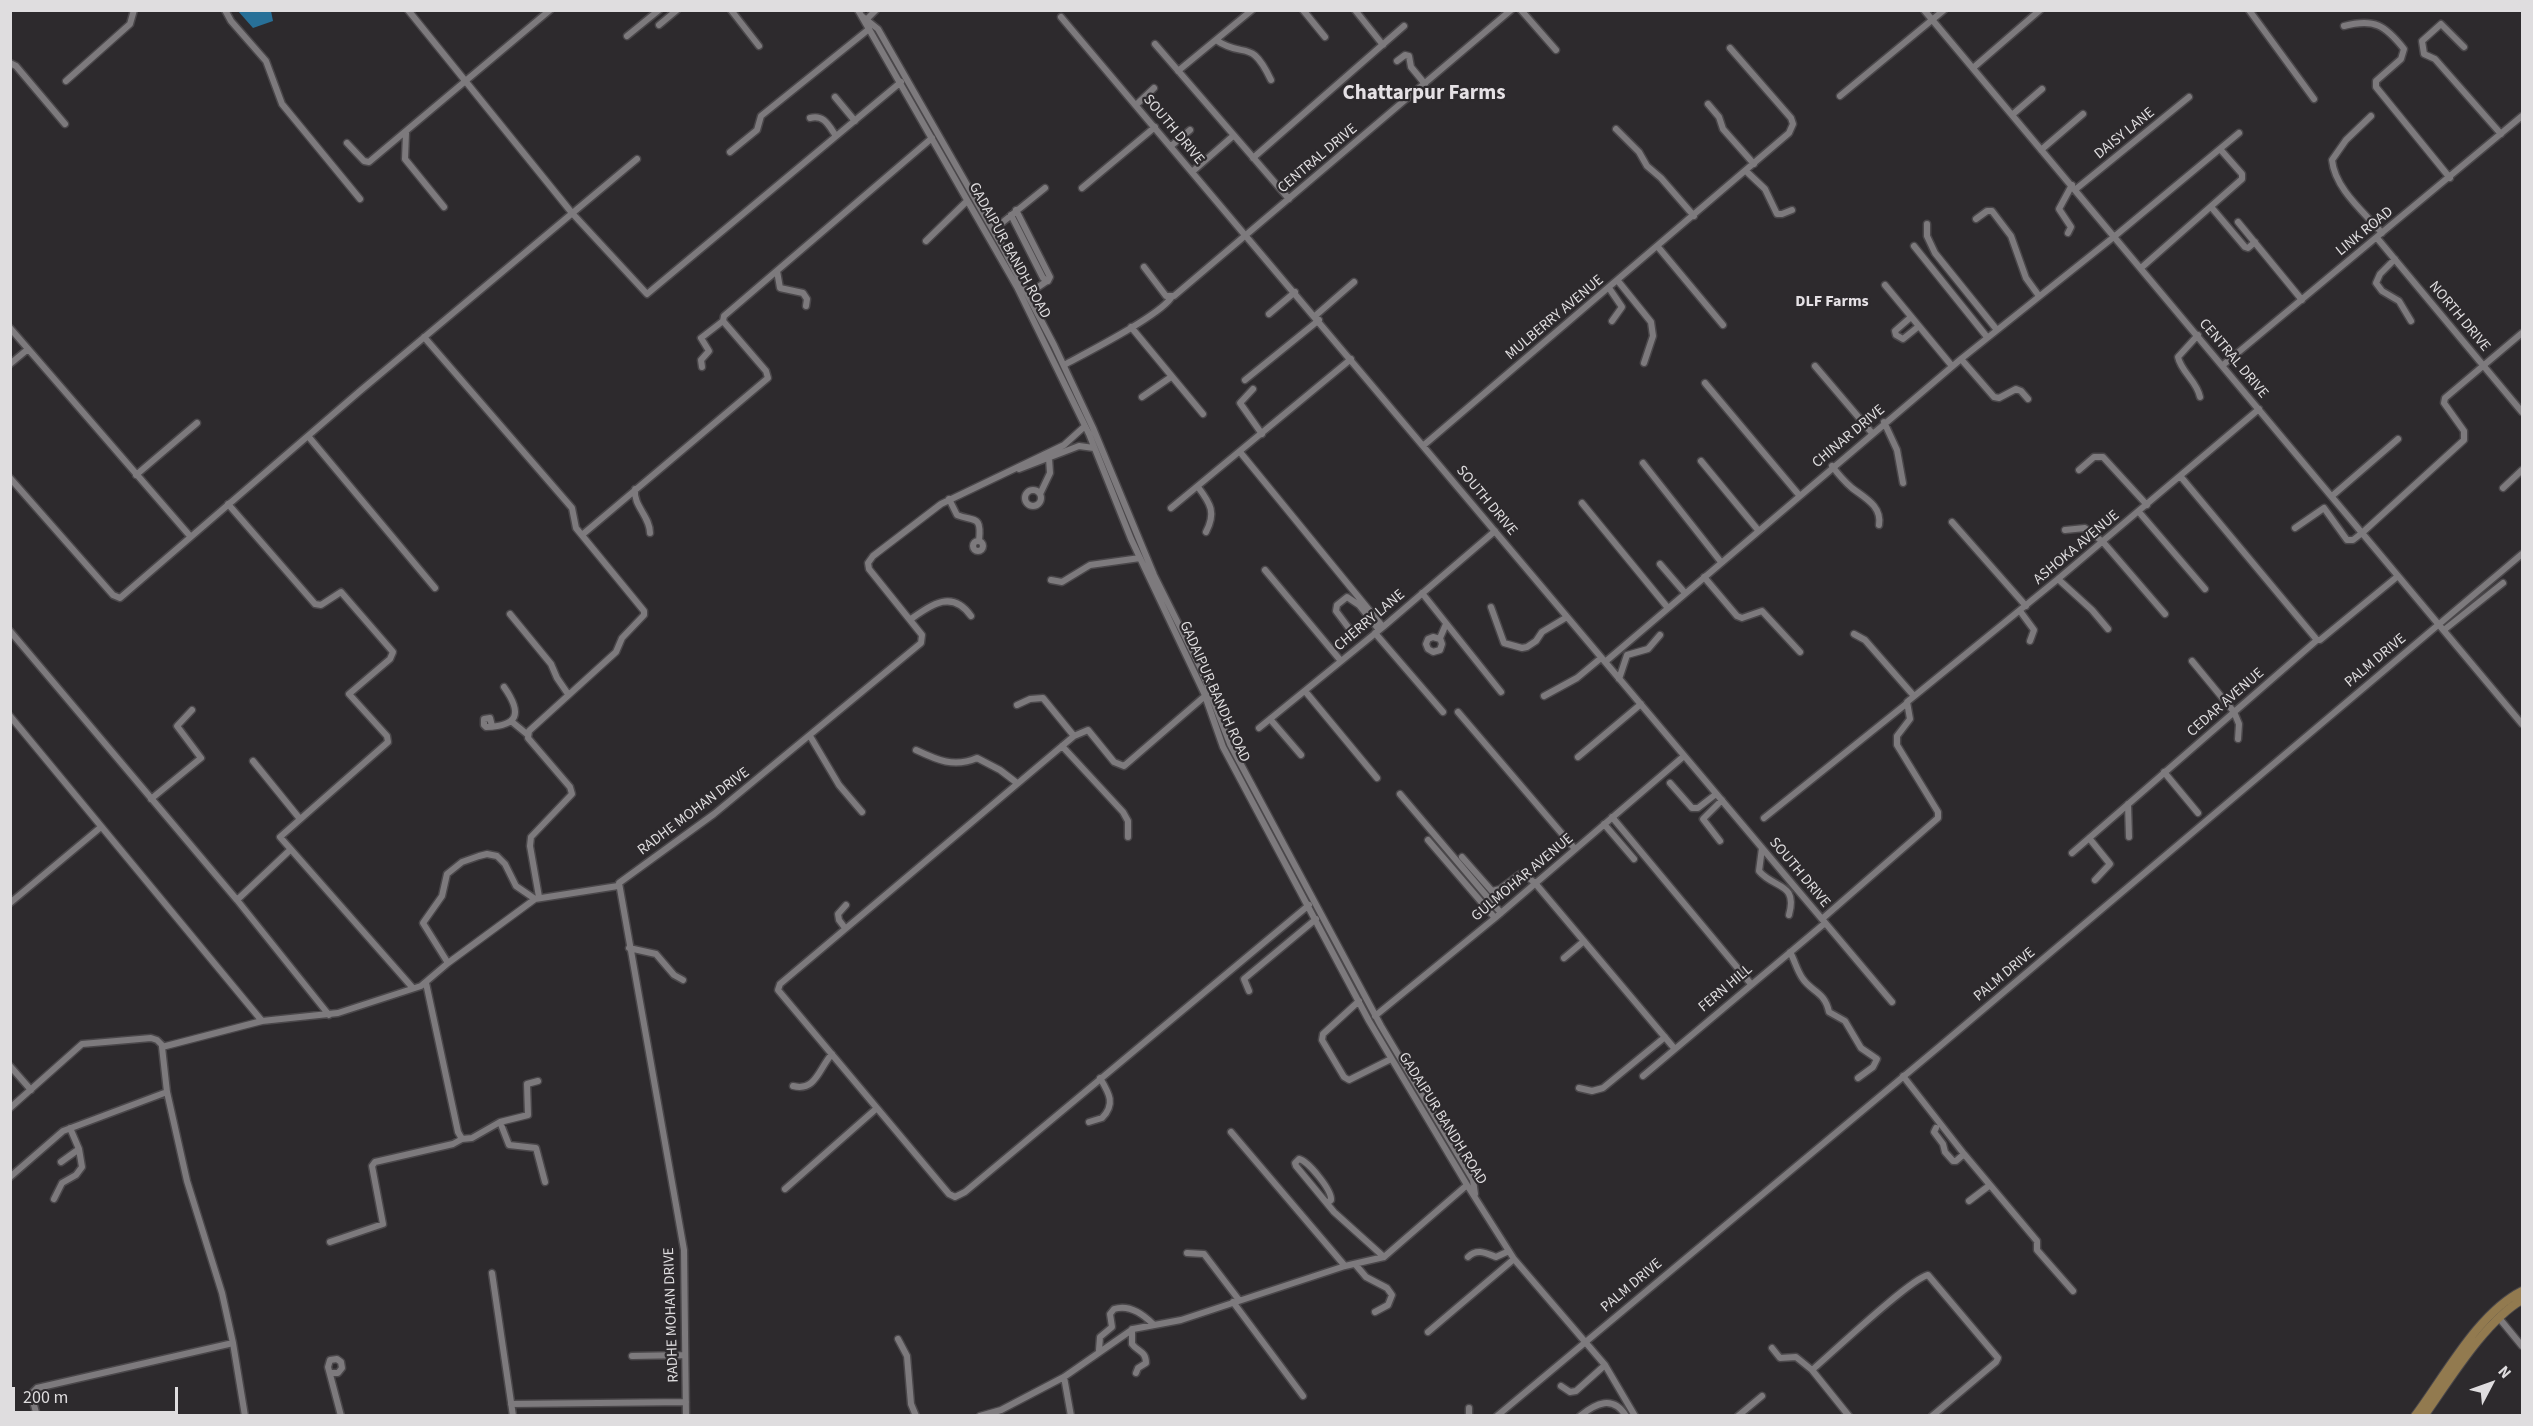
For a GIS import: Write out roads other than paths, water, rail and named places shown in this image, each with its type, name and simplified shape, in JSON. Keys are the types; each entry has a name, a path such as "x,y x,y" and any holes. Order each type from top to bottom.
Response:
{"main road":[{"path":"2415,1416 2491,1313 2509,1298 2523,1291"},
{"path":"2424,1416 2484,1335 2499,1318 2523,1300"}],"street":[{"path":"66,81 130,24 134,10"},
{"path":"225,10 235,26 266,61 282,104 360,199"},
{"path":"408,10 572,213 644,293 648,294 901,82"},
{"path":"348,143 368,163 550,10"},
{"path":"627,36 659,10"},
{"path":"659,25 677,10"},
{"path":"731,10 759,45"},
{"path":"876,10 862,15 880,33 993,230 1064,365 1154,575 1200,667 1230,744 1375,1016 1473,1180 1475,1194"},
{"path":"1178,71 1252,10"},
{"path":"1303,10 1325,37"},
{"path":"1355,10 1383,45"},
{"name":"CENTRAL DRIVE","path":"1064,365 1131,327 1165,304 1511,10"},
{"path":"1521,10 1556,50"},
{"name":"CENTRAL DRIVE","path":"1924,10 2521,720"},
{"path":"1840,96 1944,10"},
{"path":"1973,68 2040,10"},
{"path":"2249,10 2314,99"},
{"name":"GADAIPUR BANDH ROAD","path":"862,15 1017,287 1085,426 1140,558 1204,695 1223,747 1391,1059 1514,1259 1605,1365 1635,1416"},
{"name":"SOUTH DRIVE","path":"1061,17 1247,234 1892,1002"},
{"path":"2344,26 2375,22 2404,50 2405,53 2401,59 2376,81 2376,87 2450,178"},
{"path":"2464,47 2442,24 2422,41 2424,54 2435,59 2501,134"},
{"path":"1253,158 1404,26"},
{"path":"730,152 756,130 761,116 869,29"},
{"path":"1216,40 1226,45 1246,49 1257,56 1271,80"},
{"path":"1155,44 1289,199"},
{"name":"MULBERRY AVENUE","path":"1424,445 1790,133 1793,124 1730,48"},
{"path":"1397,61 1405,55 1409,56 1411,67 1425,84"},
{"path":"10,63 16,66 65,124"},
{"path":"1136,105 1154,88"},
{"path":"2012,115 2042,89"},
{"name":"DAISY LANE","path":"2074,187 2189,97"},
{"path":"835,98 855,121"},
{"path":"1708,104 1719,117 1723,129 1754,164"},
{"path":"2041,150 2083,114"},
{"path":"810,117 818,116 824,120 836,136"},
{"name":"NORTH DRIVE","path":"2371,116 2346,140 2332,160 2333,172 2395,260 2523,412"},
{"name":"LINK ROAD","path":"2223,365 2523,116"},
{"path":"1082,188 1155,127"},
{"path":"1616,129 1694,216"},
{"path":"1171,146 1190,130"},
{"path":"406,133 405,159 444,207"},
{"name":"CHINAR DRIVE","path":"1544,696 1577,678 1603,660 1668,608 1884,422 2239,133"},
{"path":"1192,172 1233,135"},
{"path":"702,367 701,360 709,351 701,338 723,321 727,313 932,138"},
{"path":"2141,268 2241,182 2243,177 2220,149"},
{"path":"10,478 116,597 120,598 424,337 637,159"},
{"path":"1746,171 1765,189 1777,214 1792,210"},
{"path":"2068,233 2071,227 2058,209 2074,187"},
{"path":"993,230 1045,188"},
{"path":"926,241 967,201"},
{"path":"2212,208 2245,247 2248,248 2255,242"},
{"path":"1976,219 1987,211 1992,211 2011,236 2026,278 2039,296"},
{"path":"1014,212 1050,276 1047,281 1028,294"},
{"path":"2238,222 2302,300"},
{"path":"1927,224 1927,236 1935,254 1997,330"},
{"path":"1914,246 1987,338"},
{"path":"1658,247 1723,325"},
{"path":"2395,260 2379,274 2376,283 2382,291 2399,301 2411,321"},
{"path":"1144,267 1166,296 1171,298"},
{"path":"777,271 780,288 803,293 807,299 806,306"},
{"path":"1618,281 1651,322 1653,336 1644,363"},
{"path":"1245,380 1317,318 1354,282"},
{"path":"1885,285 1952,366"},
{"path":"1609,288 1622,307 1612,321"},
{"path":"1269,314 1295,292"},
{"path":"1911,317 1895,330 1896,335 1903,339 1919,326"},
{"path":"582,536 768,378 765,371 723,321"},
{"path":"1131,327 1203,414"},
{"path":"10,328 190,536"},
{"path":"2295,528 2324,508 2347,540 2353,540 2362,533 2464,440 2464,431 2444,400 2523,333"},
{"path":"2198,335 2178,357 2181,366 2197,387 2200,397"},
{"path":"424,337 572,508 575,512 575,526 644,612 619,643 616,652 530,729 528,735"},
{"path":"10,364 28,349"},
{"path":"1171,508 1351,359"},
{"path":"1961,359 1994,397 1999,398 2019,389 2028,399"},
{"path":"1815,366 1872,433"},
{"path":"1142,397 1171,377"},
{"path":"1705,383 1799,495"},
{"path":"1254,388 1240,403 1262,434"},
{"name":"ASHOKA AVENUE","path":"1764,818 2023,609 2259,409"},
{"path":"1884,422 1897,450 1903,483"},
{"path":"136,475 197,423"},
{"name":"RADHE MOHAN DRIVE","path":"686,1416 684,1250 618,886 714,814 921,643 922,634 874,576 868,563 873,556 949,500 1065,445 1085,426"},
{"path":"308,436 435,588"},
{"path":"2332,496 2398,439"},
{"path":"1010,471 1079,446 1094,448"},
{"path":"1240,452 1443,712"},
{"path":"2079,470 2094,457 2103,457 2147,505"},
{"path":"1040,494 1050,473 1049,458"},
{"path":"1701,461 1758,530"},
{"path":"1643,463 1721,562"},
{"path":"1832,466 1847,483 1872,503 1878,512 1879,525"},
{"path":"2503,488 2523,470"},
{"path":"2181,477 2317,640"},
{"path":"1198,487 1213,510 1212,522 1206,532"},
{"path":"636,488 635,497 649,523 650,533"},
{"path":"949,500 957,514 971,517 977,522 980,528 979,541"},
{"path":"1582,503 1668,608"},
{"path":"228,504 315,604 321,605 341,592 393,652 390,659 350,694 389,741 280,836 412,987"},
{"path":"2139,512 2205,589"},
{"path":"1952,522 2023,609 2034,630 2030,641"},
{"path":"2065,530 2085,528 2103,542 2165,614"},
{"name":"CHERRY LANE","path":"1259,728 1341,662 1495,531"},
{"name":"PALM DRIVE","path":"1497,1416 2523,554"},
{"path":"1051,580 1062,582 1090,565 1140,558"},
{"path":"1660,564 1685,593"},
{"path":"1265,570 1341,662"},
{"name":"CEDAR AVENUE","path":"2072,853 2317,640 2320,640 2398,576"},
{"path":"1704,577 1737,616 1742,618 1762,611 1800,652"},
{"path":"2058,579 2092,610 2108,629"},
{"path":"2444,630 2503,583"},
{"path":"1422,593 1501,692"},
{"path":"1351,631 1336,611 1339,602 1347,597 1359,605 1379,630"},
{"path":"911,619 934,603 941,602 962,607 971,616"},
{"path":"1491,607 1504,643 1522,648 1533,644 1542,632 1567,617"},
{"path":"510,614 551,664 568,694"},
{"path":"1440,639 1446,624"},
{"path":"10,631 237,900 329,1015"},
{"path":"1854,634 1865,640 1914,696"},
{"path":"1619,679 1627,654 1648,649 1660,635"},
{"path":"2192,661 2234,712 2239,724 2238,739"},
{"path":"492,726 501,727 511,721 515,713 516,705 504,687"},
{"path":"1305,691 1377,778"},
{"path":"1204,695 1124,766 1114,762 1088,730 1074,736 778,987 949,1194 955,1197 965,1192 1309,905"},
{"path":"1017,705 1030,699 1042,698 1074,736"},
{"name":"FERN HILL","path":"1643,1076 1790,952 1938,818 1938,812 1897,745 1897,736 1910,719 1907,703"},
{"path":"1578,757 1641,704"},
{"path":"151,799 200,759 200,754 177,726 192,710"},
{"path":"1458,712 1575,849"},
{"path":"10,716 262,1021"},
{"path":"1270,719 1301,755"},
{"path":"511,721 528,735 528,738 570,787 572,794 531,837 530,846 537,898"},
{"path":"810,736 833,776 861,812"},
{"path":"1062,746 1123,812 1128,821 1128,837"},
{"path":"916,750 949,763 965,763 977,758 1000,770 1017,783"},
{"name":"GULMOHAR AVENUE","path":"1375,1016 1501,913 1684,756"},
{"path":"253,761 300,819"},
{"path":"2164,772 2198,813"},
{"path":"1670,783 1692,808 1698,808 1716,794"},
{"path":"1400,794 1501,913"},
{"path":"1720,841 1703,819 1722,800"},
{"path":"2128,804 2129,837"},
{"path":"1612,817 1751,984"},
{"path":"1604,824 1634,860"},
{"path":"10,903 102,827"},
{"path":"2089,838 2110,864 2095,880"},
{"path":"1428,840 1495,918"},
{"path":"1762,848 1760,873 1781,885 1790,894 1792,899 1789,915"},
{"path":"237,900 290,850"},
{"path":"448,963 423,923 442,896 447,874 462,862 487,854 498,856 518,888 537,898"},
{"path":"1462,857 1492,891 1500,889 1520,874 1535,883 1674,1048"},
{"path":"163,1046 262,1021 329,1015 426,983 448,963 537,898 618,886"},
{"path":"845,928 838,914 846,905"},
{"path":"1249,991 1244,979 1316,919"},
{"path":"1564,958 1584,941"},
{"path":"629,948 656,954 674,975 683,980"},
{"path":"1790,952 1805,982 1828,1003 1829,1012 1845,1022 1864,1051 1877,1060 1873,1067 1858,1078"},
{"path":"426,983 458,1132 462,1139"},
{"path":"1359,1001 1323,1034 1322,1040 1344,1077 1349,1080 1391,1059"},
{"path":"1579,1088 1592,1091 1604,1088 1665,1037"},
{"path":"10,1108 82,1044 151,1038 163,1046"},
{"path":"163,1046 161,1051 167,1092 187,1181 222,1293 245,1416"},
{"path":"793,1086 803,1088 812,1084 823,1064 832,1054"},
{"path":"10,1066 31,1090"},
{"path":"1904,1076 1964,1154 2037,1241 2037,1250 2073,1291"},
{"path":"1089,1122 1102,1118 1111,1105 1111,1098 1100,1078"},
{"path":"330,1242 383,1224 372,1166 375,1162 453,1144 462,1139 472,1138 500,1122 529,1115 527,1084 538,1081"},
{"path":"10,1177 59,1134 70,1128 167,1092"},
{"path":"785,1189 877,1108"},
{"path":"500,1122 509,1145 536,1148 545,1182"},
{"path":"54,1199 61,1185 78,1174 82,1167 79,1149 70,1128"},
{"path":"1936,1128 1934,1132 1950,1158 1956,1161 1964,1154"},
{"path":"1230,1132 1345,1266"},
{"path":"61,1162 79,1149"},
{"path":"1327,1203 1331,1200 1330,1191 1302,1159 1298,1160 1296,1166 1338,1217 1360,1233 1384,1257"},
{"path":"980,1416 1001,1410 1064,1377 1132,1329 1181,1320 1345,1266 1384,1257 1467,1185"},
{"path":"1969,1201 1990,1185"},
{"path":"1468,1257 1472,1253 1483,1252 1496,1257 1509,1251"},
{"path":"1187,1253 1204,1254 1303,1396"},
{"path":"1428,1332 1514,1259"},
{"path":"1355,1264 1366,1276 1387,1288 1392,1295 1388,1305 1375,1312"},
{"path":"492,1273 513,1416"},
{"path":"1812,1370 1893,1300 1922,1277 1928,1275 1998,1358 1932,1416"},
{"path":"1100,1350 1100,1337 1112,1327 1110,1314 1114,1309 1127,1307 1145,1316 1153,1324"},
{"path":"2499,1318 2523,1346"},
{"path":"1132,1329 1132,1344 1146,1357 1146,1363 1138,1368 1136,1373"},
{"path":"898,1339 907,1356 911,1404 916,1416"},
{"path":"37,1416 30,1398 37,1389 233,1343"},
{"path":"1772,1348 1780,1358 1796,1357 1812,1370 1849,1416"},
{"path":"632,1356 685,1355"},
{"path":"1561,1386 1570,1392 1576,1391 1605,1365"},
{"path":"331,1373 341,1416"},
{"path":"1064,1377 1071,1416"},
{"path":"1738,1416 1762,1396"},
{"path":"511,1404 686,1402"},
{"path":"1580,1416 1594,1406 1607,1402 1618,1406 1626,1416"},
{"path":"1469,1408 1469,1416"}],"water":[{"path":"238,11 271,11 273,21 253,28"}],"district":[{"name":"Chattarpur Farms","path":"1424,94"},
{"name":"DLF Farms","path":"1832,302"}]}
